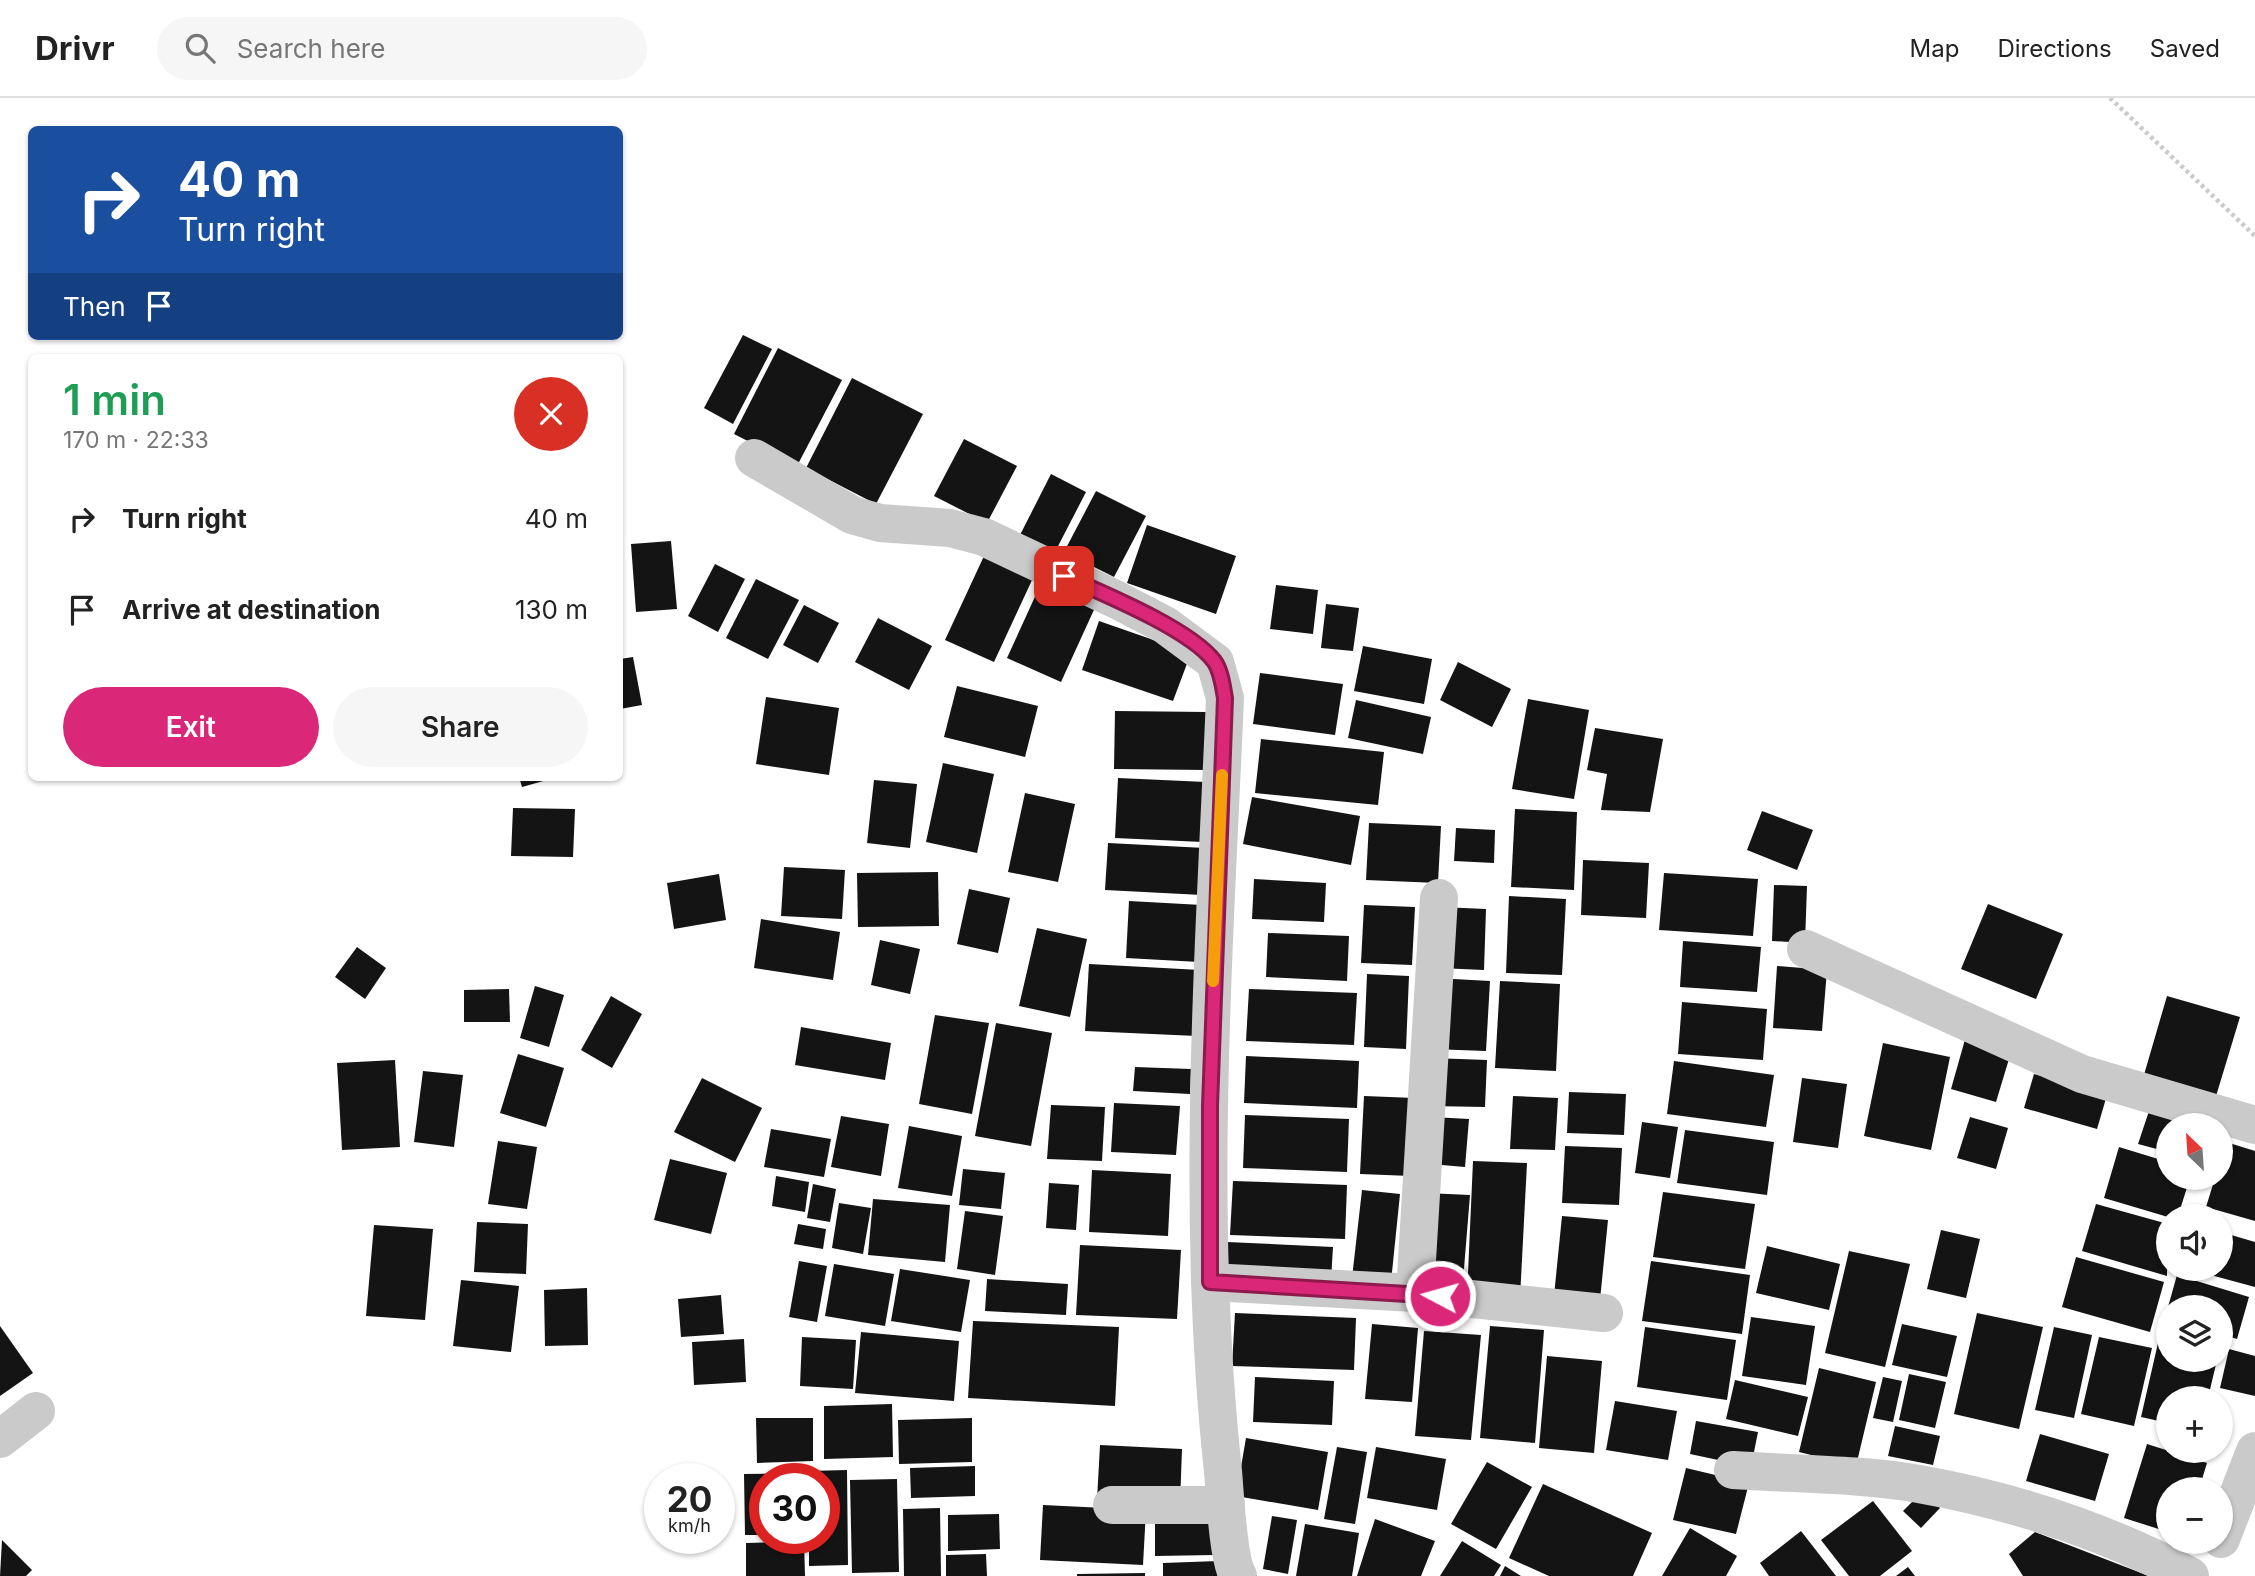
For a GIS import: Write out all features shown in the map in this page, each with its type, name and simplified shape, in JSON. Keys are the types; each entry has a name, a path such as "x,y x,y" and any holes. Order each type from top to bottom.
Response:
{"street":[{"path":"754,458 852,515 880,523 950,528 984,537 1165,625 1215,662 1225,698 1210,1106 1210,1326 1226,1505 1238,1576"},
{"path":"1415,1293 1439,898"},
{"path":"1806,949 2082,1074 2255,1125"},
{"path":"1210,1282 1415,1293 1604,1313"},
{"path":"0,1439 36,1410"},
{"path":"2233,1507 2255,1451"},
{"path":"1733,1470 1917,1483 2032,1508 2151,1555 2190,1576"},
{"path":"1112,1505 1226,1505"},
{"path":"2213,1576 2211,1564 2215,1554"}],"path":[{"path":"2110,98 2255,236"}],"building":[{"path":"743,335 772,349 733,424 704,408"},
{"path":"778,348 842,380 797,466 734,434"},
{"path":"852,378 923,414 876,504 806,468"},
{"path":"964,439 1017,466 987,523 934,496"},
{"path":"1051,474 1086,492 1055,552 1020,535"},
{"path":"1096,491 1146,516 1114,577 1064,552"},
{"path":"1147,525 1236,556 1216,614 1127,583"},
{"path":"671,541 677,609 636,612 631,544"},
{"path":"984,556 1033,578 994,662 945,640"},
{"path":"715,564 745,579 718,632 688,616"},
{"path":"1044,577 1098,601 1061,682 1007,658"},
{"path":"756,579 799,600 768,659 726,638"},
{"path":"1276,585 1318,590 1313,634 1270,629"},
{"path":"1326,604 1359,608 1353,651 1321,648"},
{"path":"804,605 839,623 818,663 783,645"},
{"path":"878,618 932,646 909,690 855,662"},
{"path":"1099,621 1191,653 1173,701 1082,670"},
{"path":"1363,646 1432,659 1424,704 1354,691"},
{"path":"633,657 642,705 623,708 623,659"},
{"path":"1458,662 1511,689 1492,727 1440,700"},
{"path":"1260,673 1343,684 1335,735 1253,724"},
{"path":"957,686 1038,706 1025,757 944,737"},
{"path":"766,697 839,708 829,775 756,764"},
{"path":"1528,699 1589,710 1574,799 1512,789"},
{"path":"1356,700 1431,717 1423,754 1348,738"},
{"path":"1115,711 1207,712 1207,770 1114,769"},
{"path":"1595,728 1663,739 1650,812 1601,810 1607,774 1587,770"},
{"path":"1261,739 1384,752 1378,805 1255,793"},
{"path":"943,763 994,774 977,853 926,842"},
{"path":"1118,778 1206,782 1203,842 1115,838"},
{"path":"874,780 917,784 910,848 867,843"},
{"path":"520,781 543,781 522,787"},
{"path":"1025,793 1075,804 1058,882 1008,872"},
{"path":"1252,797 1360,816 1351,865 1243,844"},
{"path":"513,808 575,809 573,857 511,856"},
{"path":"1515,809 1577,812 1574,890 1511,887"},
{"path":"1762,811 1813,830 1797,870 1747,850"},
{"path":"1369,823 1441,826 1438,883 1366,880"},
{"path":"1456,828 1495,830 1494,863 1454,861"},
{"path":"1108,843 1205,848 1202,895 1105,890"},
{"path":"1583,860 1649,863 1646,918 1581,915"},
{"path":"784,867 845,870 842,919 781,916"},
{"path":"938,872 939,926 858,927 857,873"},
{"path":"1664,873 1758,879 1753,936 1659,930"},
{"path":"719,874 726,920 674,929 667,883"},
{"path":"1254,879 1326,883 1324,922 1252,919"},
{"path":"1774,885 1807,886 1805,943 1772,941"},
{"path":"969,889 1010,898 998,953 957,944"},
{"path":"1509,896 1566,899 1562,975 1506,973"},
{"path":"1129,901 1202,905 1199,962 1126,958"},
{"path":"1988,904 2063,934 2036,999 1961,969"},
{"path":"1364,905 1415,907 1412,965 1361,963"},
{"path":"1441,907 1486,909 1484,970 1439,968"},
{"path":"761,919 840,932 833,980 754,968"},
{"path":"1037,928 1087,939 1070,1017 1019,1006"},
{"path":"1268,933 1349,936 1347,981 1266,977"},
{"path":"880,940 920,949 910,994 871,985"},
{"path":"1683,941 1761,947 1757,992 1680,987"},
{"path":"357,947 386,968 365,999 335,977"},
{"path":"1089,964 1200,970 1197,1036 1085,1031"},
{"path":"1777,966 1827,970 1822,1031 1773,1028"},
{"path":"1367,974 1409,976 1406,1049 1364,1047"},
{"path":"1435,978 1490,981 1486,1051 1431,1049"},
{"path":"1500,981 1560,984 1556,1071 1495,1068"},
{"path":"535,986 564,995 549,1047 520,1038"},
{"path":"509,989 510,1022 464,1022 464,990"},
{"path":"1249,989 1357,993 1354,1045 1246,1041"},
{"path":"611,996 642,1014 612,1068 581,1050"},
{"path":"2167,996 2240,1017 2213,1106 2141,1085"},
{"path":"1682,1002 1767,1009 1763,1060 1678,1054"},
{"path":"935,1015 989,1023 972,1114 919,1104"},
{"path":"996,1023 1052,1033 1031,1146 975,1136"},
{"path":"801,1027 891,1043 885,1080 795,1065"},
{"path":"1966,1036 2012,1049 1996,1102 1951,1089"},
{"path":"1883,1043 1950,1057 1931,1150 1864,1136"},
{"path":"518,1054 564,1068 546,1127 500,1113"},
{"path":"1246,1056 1359,1061 1357,1108 1244,1103"},
{"path":"1432,1058 1487,1060 1485,1107 1430,1106"},
{"path":"395,1060 400,1147 342,1150 337,1063"},
{"path":"1674,1061 1774,1075 1766,1127 1667,1114"},
{"path":"1135,1067 1191,1069 1190,1094 1133,1091"},
{"path":"423,1071 463,1075 454,1147 414,1142"},
{"path":"2034,1074 2107,1095 2097,1129 2024,1108"},
{"path":"702,1078 762,1108 735,1162 674,1132"},
{"path":"1802,1078 1847,1084 1838,1148 1793,1142"},
{"path":"1569,1092 1626,1094 1624,1135 1567,1133"},
{"path":"1364,1096 1415,1098 1411,1176 1360,1174"},
{"path":"1513,1096 1558,1098 1555,1150 1510,1149"},
{"path":"1114,1103 1180,1106 1176,1155 1111,1152"},
{"path":"1051,1105 1105,1107 1102,1161 1047,1159"},
{"path":"2150,1108 2166,1113 2156,1113 2156,1149 2138,1144"},
{"path":"1245,1115 1349,1119 1347,1172 1243,1168"},
{"path":"841,1116 889,1124 881,1176 831,1167"},
{"path":"1433,1117 1469,1119 1465,1167 1430,1164"},
{"path":"1970,1117 2008,1128 1996,1169 1957,1158"},
{"path":"1642,1122 1678,1127 1670,1178 1635,1173"},
{"path":"909,1126 962,1136 952,1196 898,1188"},
{"path":"771,1129 831,1139 824,1177 764,1167"},
{"path":"1685,1130 1774,1142 1767,1195 1677,1183"},
{"path":"498,1141 537,1147 527,1209 488,1204"},
{"path":"2233,1144 2255,1151 2255,1221 2233,1215 2233,1204 2207,1204 2211,1190 2233,1190"},
{"path":"1565,1146 1622,1148 1619,1205 1562,1203"},
{"path":"2119,1147 2156,1158 2156,1190 2186,1190 2182,1204 2156,1204 2156,1213 2104,1198"},
{"path":"670,1159 727,1173 711,1234 654,1220"},
{"path":"1473,1161 1527,1163 1520,1298 1467,1296"},
{"path":"963,1169 1005,1173 1001,1209 959,1205"},
{"path":"1092,1170 1171,1174 1168,1236 1089,1232"},
{"path":"776,1176 809,1182 805,1212 772,1206"},
{"path":"1233,1181 1347,1185 1345,1239 1230,1235"},
{"path":"1049,1183 1079,1185 1076,1230 1046,1228"},
{"path":"813,1184 836,1189 830,1222 807,1218"},
{"path":"1362,1190 1400,1194 1391,1282 1352,1278"},
{"path":"1663,1192 1755,1204 1745,1269 1653,1257"},
{"path":"1426,1193 1470,1195 1462,1293 1418,1290"},
{"path":"873,1199 950,1205 945,1262 868,1255"},
{"path":"839,1203 871,1208 863,1254 832,1248"},
{"path":"2096,1204 2156,1221 2156,1273 2082,1251"},
{"path":"965,1211 1003,1216 995,1275 957,1269"},
{"path":"1562,1216 1608,1220 1600,1300 1554,1296"},
{"path":"477,1222 528,1224 526,1274 474,1272"},
{"path":"798,1224 826,1229 823,1249 794,1244"},
{"path":"374,1225 433,1229 425,1320 366,1316"},
{"path":"1941,1230 1980,1239 1966,1298 1927,1289"},
{"path":"2233,1236 2255,1242 2255,1287 2233,1281"},
{"path":"1227,1242 1333,1247 1331,1280 1226,1274"},
{"path":"1080,1245 1181,1250 1177,1319 1076,1315"},
{"path":"1767,1246 1840,1264 1829,1310 1756,1293"},
{"path":"1849,1251 1910,1264 1885,1367 1825,1353"},
{"path":"2076,1257 2164,1282 2160,1295 2156,1295 2156,1311 2150,1332 2062,1307"},
{"path":"799,1261 827,1266 817,1322 789,1317"},
{"path":"1651,1261 1750,1275 1742,1334 1642,1321"},
{"path":"834,1264 894,1274 885,1326 825,1316"},
{"path":"900,1269 970,1280 961,1332 891,1321"},
{"path":"987,1279 1068,1284 1066,1315 985,1311"},
{"path":"461,1280 519,1286 511,1352 453,1346"},
{"path":"2175,1281 2197,1281 2249,1297 2237,1339 2233,1338 2233,1295 2171,1295"},
{"path":"587,1288 588,1345 545,1346 544,1290"},
{"path":"721,1295 724,1334 681,1337 678,1299"},
{"path":"1235,1313 1356,1318 1354,1370 1232,1366"},
{"path":"1977,1313 2043,1327 2019,1429 1954,1414"},
{"path":"1751,1317 1815,1326 1806,1385 1742,1376"},
{"path":"973,1321 1119,1327 1115,1406 968,1398"},
{"path":"1372,1324 1418,1328 1412,1402 1365,1399"},
{"path":"1902,1324 1957,1336 1947,1377 1892,1365"},
{"path":"0,1326 33,1373 0,1396"},
{"path":"1490,1326 1544,1330 1535,1443 1480,1438"},
{"path":"1645,1327 1736,1340 1727,1400 1637,1387"},
{"path":"2054,1327 2092,1335 2074,1418 2035,1410"},
{"path":"1424,1331 1481,1335 1471,1440 1415,1436"},
{"path":"861,1332 959,1341 954,1401 855,1393"},
{"path":"802,1337 856,1340 853,1389 800,1386"},
{"path":"2099,1337 2152,1348 2134,1426 2081,1414"},
{"path":"744,1339 746,1382 694,1385 692,1342"},
{"path":"2233,1350 2255,1356 2255,1396 2233,1391 2233,1386 2220,1386 2224,1372 2233,1372"},
{"path":"2156,1352 2156,1372 2214,1372 2211,1386 2156,1386 2156,1420 2141,1417"},
{"path":"1547,1356 1602,1361 1594,1453 1539,1448"},
{"path":"1819,1368 1876,1382 1856,1466 1799,1452"},
{"path":"1909,1374 1946,1382 1935,1428 1899,1420"},
{"path":"1255,1377 1334,1381 1332,1425 1253,1422"},
{"path":"1883,1377 1902,1381 1893,1422 1873,1418"},
{"path":"1735,1380 1808,1397 1798,1436 1726,1419"},
{"path":"1615,1401 1677,1411 1668,1460 1606,1450"},
{"path":"892,1404 893,1457 824,1459 824,1406"},
{"path":"756,1418 813,1418 813,1461 757,1463"},
{"path":"972,1418 972,1462 899,1464 898,1420"},
{"path":"1696,1421 1758,1432 1751,1467 1690,1454"},
{"path":"1895,1426 1940,1436 1933,1465 1888,1456"},
{"path":"2040,1434 2109,1454 2095,1501 2026,1481"},
{"path":"1246,1438 1328,1452 1318,1510 1236,1496"},
{"path":"2147,1444 2156,1447 2156,1463 2207,1463 2203,1477 2156,1477 2156,1528 2124,1518"},
{"path":"1100,1445 1182,1449 1180,1504 1097,1500"},
{"path":"1337,1447 1367,1452 1355,1524 1324,1519"},
{"path":"1376,1447 1446,1459 1437,1510 1367,1498"},
{"path":"1487,1462 1532,1487 1496,1549 1451,1524"},
{"path":"975,1466 975,1496 911,1498 910,1468"},
{"path":"1686,1468 1749,1483 1736,1534 1673,1520"},
{"path":"840,1470 847,1470 848,1565 809,1566 809,1554 840,1554"},
{"path":"744,1474 749,1474 749,1535 745,1535"},
{"path":"897,1479 899,1572 852,1573 850,1480"},
{"path":"1543,1484 1652,1533 1633,1576 1549,1576 1509,1558"},
{"path":"1923,1491 1940,1508 1921,1528 1903,1511"},
{"path":"1873,1501 1912,1551 1880,1576 1849,1576 1821,1540"},
{"path":"1043,1505 1146,1510 1143,1565 1040,1560"},
{"path":"940,1508 941,1576 904,1576 903,1509"},
{"path":"1155,1511 1214,1511 1215,1555 1155,1556"},
{"path":"999,1514 1000,1549 948,1551 948,1515"},
{"path":"1272,1516 1297,1520 1288,1574 1263,1569"},
{"path":"1375,1519 1435,1541 1421,1576 1357,1576"},
{"path":"1305,1524 1359,1533 1352,1576 1296,1576"},
{"path":"1690,1528 1737,1556 1726,1576 1662,1576"},
{"path":"1801,1531 1836,1576 1769,1576 1760,1563"},
{"path":"2035,1532 2149,1576 2023,1576 2009,1554"},
{"path":"2,1540 32,1570 26,1576 0,1576"},
{"path":"1462,1541 1501,1565 1494,1576 1440,1576"},
{"path":"746,1543 749,1543 749,1554 804,1554 805,1576 746,1576"},
{"path":"986,1554 987,1576 946,1576 946,1555"},
{"path":"1218,1561 1218,1576 1163,1576 1163,1563"},
{"path":"1505,1566 1521,1576 1500,1576"},
{"path":"1908,1567 1915,1576 1896,1576"},
{"path":"1145,1573 1145,1576 1077,1576 1077,1574"}],"slow traffic":[{"path":"1213,981 1222,775"}],"route":[{"path":"1064,576 1165,625 1198,647 1215,662 1225,698 1209,1134 1210,1282 1440,1296"}]}
